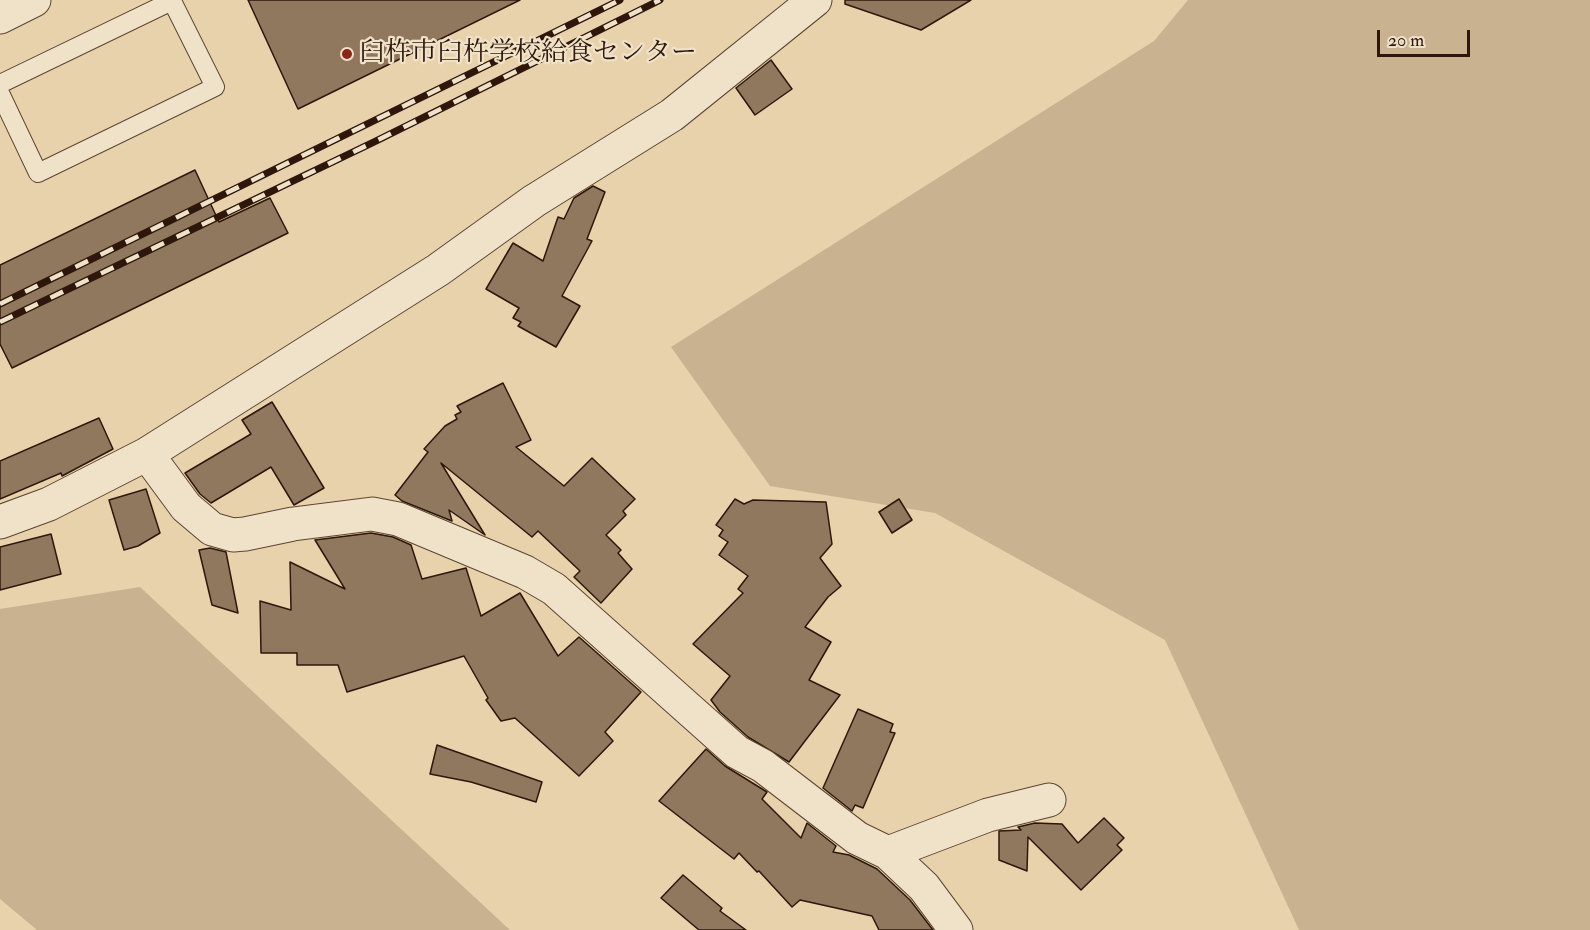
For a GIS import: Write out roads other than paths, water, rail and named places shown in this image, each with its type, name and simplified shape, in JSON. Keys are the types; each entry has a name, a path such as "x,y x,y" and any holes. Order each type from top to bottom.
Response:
{"street":[{"path":"0,17 34,0"},
{"path":"0,522 49,504 147,454 438,270 534,201 672,115 815,0"},
{"path":"147,454 186,507 213,529 233,535 245,534 293,524 372,514 398,519 525,572 554,589 737,752 763,766 857,838 888,854 924,887 956,930"},
{"path":"888,854 988,815 1049,800"}],"lane":[{"path":"0,84 172,1 215,87 38,173 0,93"}],"railway":[{"path":"0,304 620,0"},
{"path":"0,322 376,141 660,0"}],"place":[{"name":"臼杵市臼杵学校給食センター","path":"347,54"}]}
